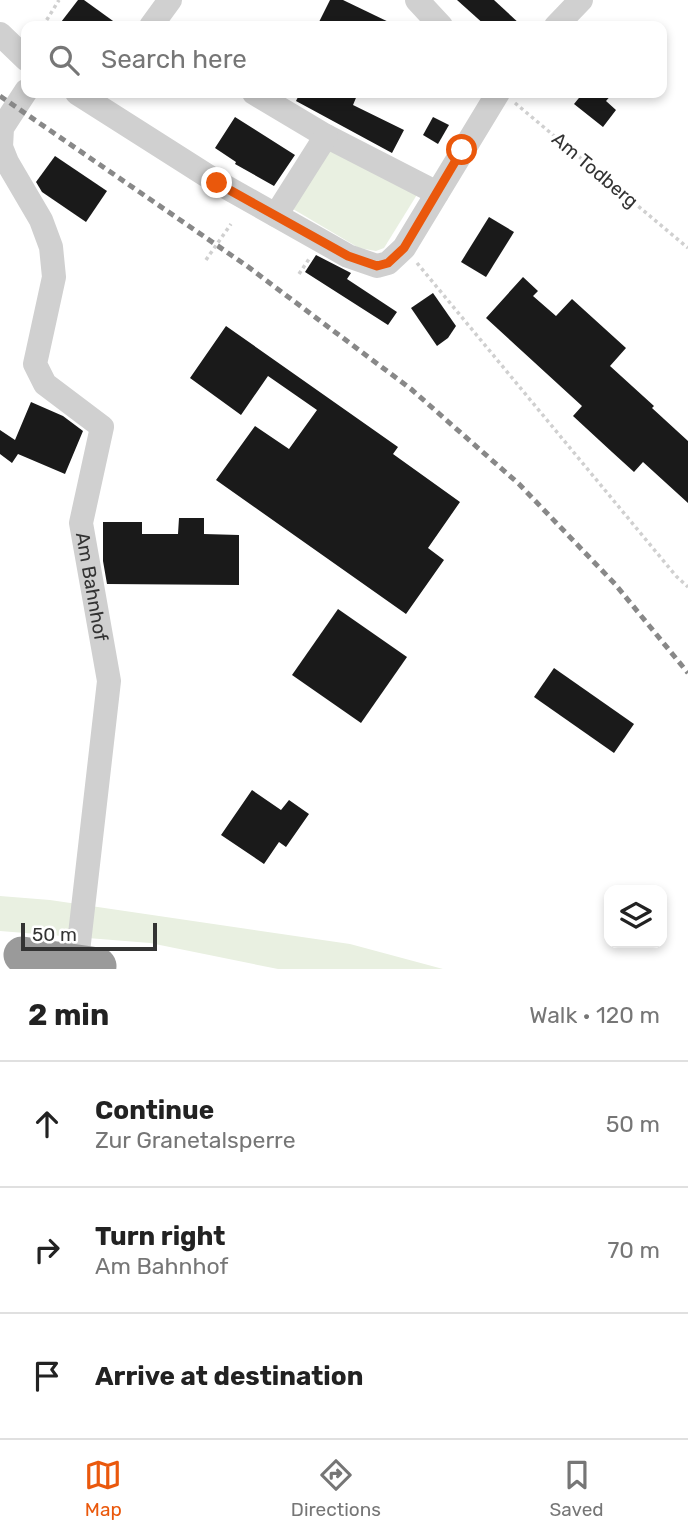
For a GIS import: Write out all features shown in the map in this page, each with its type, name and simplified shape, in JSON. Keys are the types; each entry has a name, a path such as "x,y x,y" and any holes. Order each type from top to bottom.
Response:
{"highway":[{"path":"22,955 87,967"}],"street":[{"path":"155,21 170,0"},
{"path":"417,0 436,21"},
{"path":"561,21 580,0"},
{"path":"0,34 21,55"},
{"name":"Am Bahnhof","path":"21,98 2,128 1,147 41,220 51,247 54,277 35,364 44,384 102,427 80,523 109,681 87,967"},
{"path":"94,98 217,183 348,256 377,266 388,263 404,248 436,193 504,98"},
{"path":"262,98 326,136 436,193"},
{"path":"276,215 326,136"}],"path":[{"path":"46,21 59,0"},
{"name":"Am Todberg","path":"506,98 688,248"},
{"path":"206,260 231,224"},
{"path":"404,248 676,576 688,587"}],"green space":[{"path":"329,147 418,193 384,248 376,251 359,248 293,209"},
{"path":"0,896 50,900 350,944 443,969 278,969 150,943 0,931"}],"building":[{"path":"78,0 84,0 113,21 62,21"},
{"path":"330,0 343,0 387,21 320,21"},
{"path":"457,0 494,0 517,21 480,21"},
{"path":"298,98 356,98 353,105 404,130 392,153 296,101"},
{"path":"579,98 609,98 606,101 616,110 603,127 574,104"},
{"path":"235,117 295,155 274,186 235,164 236,162 215,148"},
{"path":"433,117 449,125 438,144 423,135"},
{"path":"55,156 107,191 86,222 42,192 36,182"},
{"path":"489,217 514,232 486,277 461,262"},
{"path":"316,255 351,273 347,279 397,312 388,325 305,272"},
{"path":"523,277 538,291 533,296 556,316 572,299 626,348 610,366 688,441 688,503 643,462 634,472 612,452 573,416 582,406 486,318"},
{"path":"433,293 456,326 448,338 437,346 411,308"},
{"path":"226,326 398,447 393,454 460,502 428,548 444,560 406,614 216,480 255,426 289,449 317,410 268,376 241,415 190,378"},
{"path":"31,402 63,416 83,431 65,474 18,454 12,463 0,454 0,430 15,440"},
{"path":"179,518 204,518 204,534 239,535 239,585 107,584 103,561 103,522 142,522 142,534 178,534"},
{"path":"338,609 407,657 361,723 292,675"},
{"path":"554,668 634,724 614,753 534,697"},
{"path":"252,790 281,810 289,800 309,814 286,847 279,842 264,864 221,835"}],"railway":[{"path":"0,96 247,266 411,389 519,484 615,584 688,673"}],"route":[{"path":"217,183 348,256 377,266 388,263 404,248 462,150"}]}
